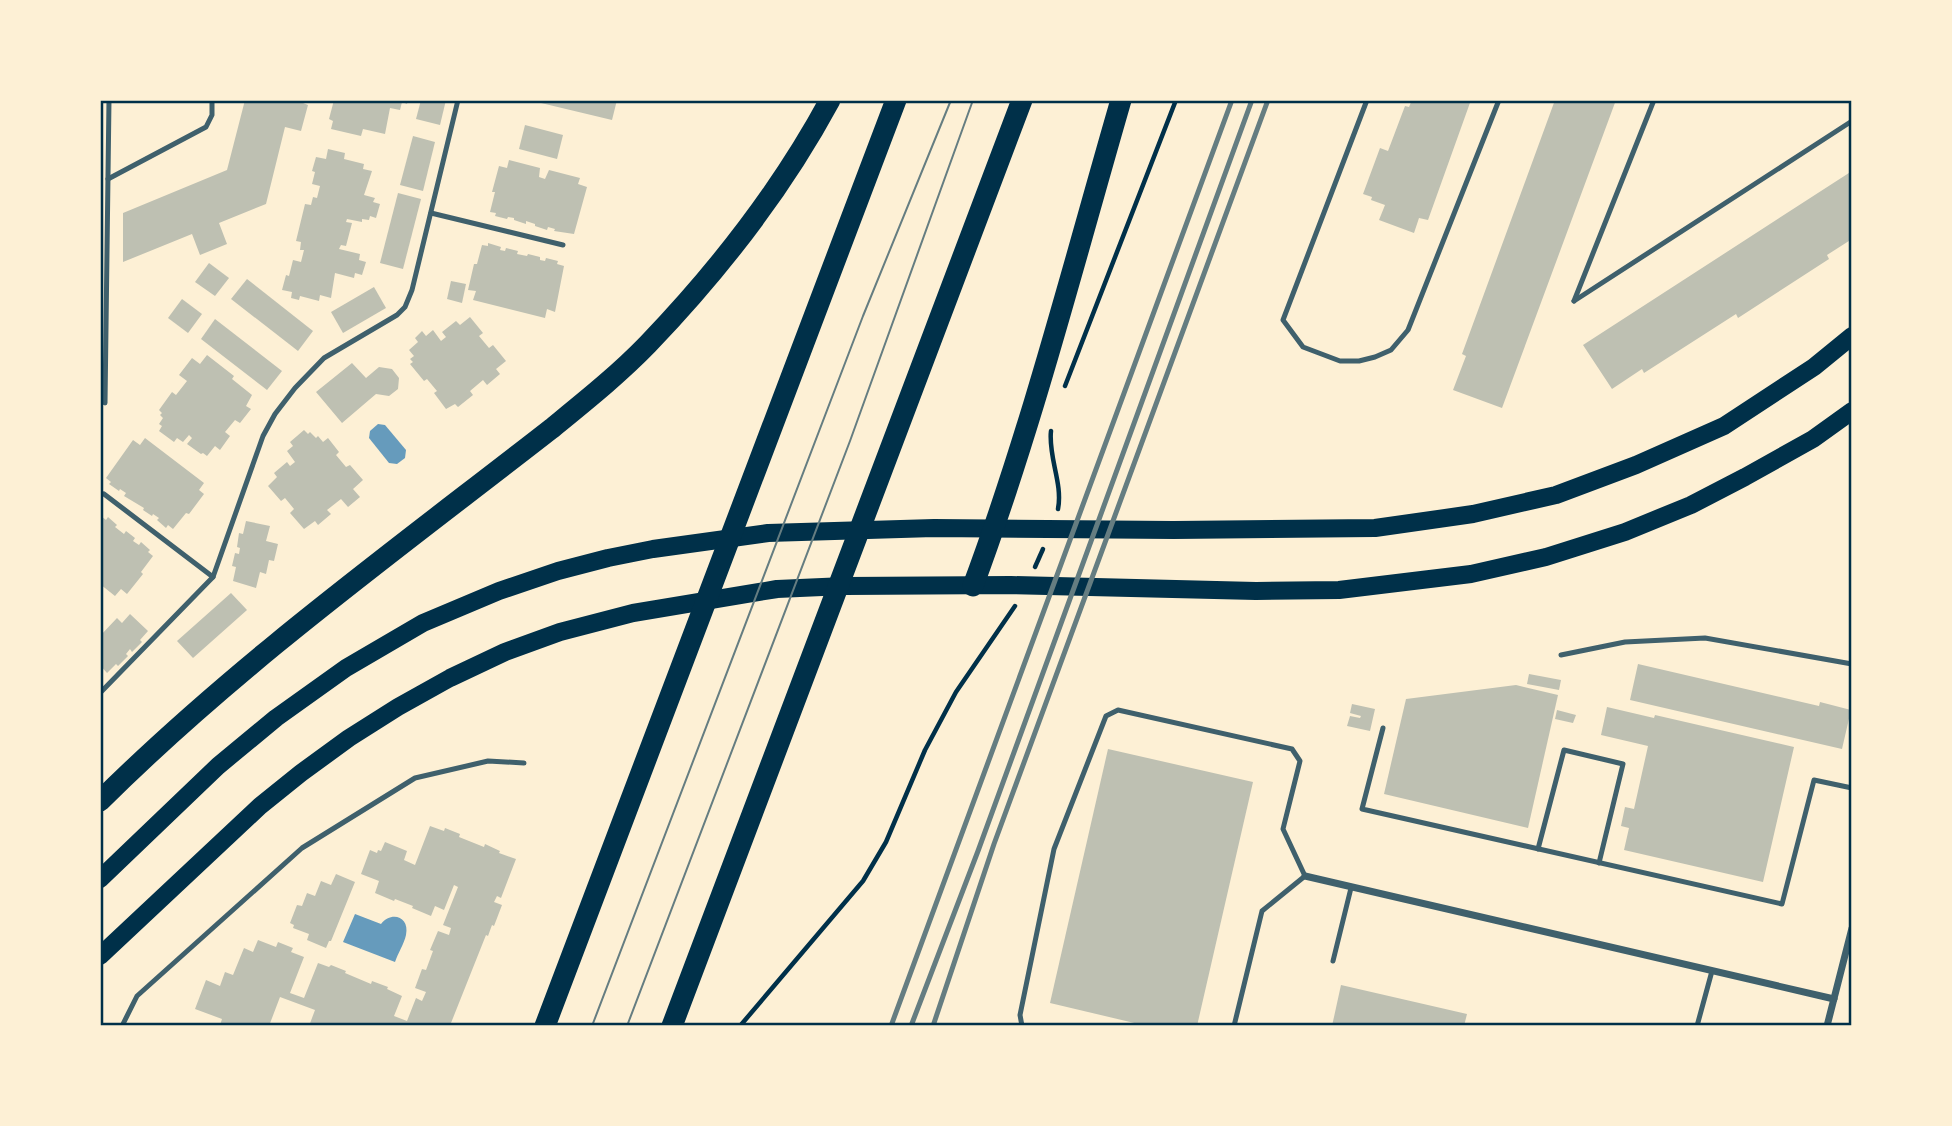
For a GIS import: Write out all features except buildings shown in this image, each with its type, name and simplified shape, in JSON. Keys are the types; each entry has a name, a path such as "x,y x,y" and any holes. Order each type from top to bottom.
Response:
{"highway":[{"path":"100,801 238,674 551,429 646,345 696,291 738,239 780,182 816,127 830,100"},
{"path":"545,1026 896,100"},
{"path":"672,1026 1022,100"},
{"path":"973,586 995,527 1034,400 1121,100"}],"main road":[{"path":"100,879 218,766 276,718 345,668 423,624 499,590 558,571 653,549 768,533 995,527 1174,530 1375,528 1473,514 1556,495 1636,465 1724,426 1814,367 1852,336"},
{"path":"100,956 260,806 349,738 450,678 505,652 560,632 633,613 777,589 1011,585 1256,591 1339,590 1471,574 1546,557 1625,532 1691,505 1813,439 1852,411"}],"street":[{"path":"1305,876 1834,999"},
{"path":"1827,1026 1852,928"}],"lane":[{"path":"105,403 110,100"},
{"path":"108,179 206,127 212,115 212,100"},
{"path":"100,693 213,577 263,436 275,414 295,388 324,358 397,314 410,299 458,100"},
{"path":"1367,100 1283,320 1303,347 1340,361 1359,361 1391,350 1408,330 1499,100"},
{"path":"1654,100 1574,301 1852,121"},
{"path":"431,213 563,245"},
{"path":"104,494 213,577"},
{"path":"1561,655 1625,642 1705,638 1852,664"},
{"path":"1022,1026 1020,1015 1054,849 1106,716 1118,710 1292,749 1300,761 1283,829 1305,876 1262,911 1234,1026"},
{"path":"1383,728 1362,809 1782,904 1815,780 1852,788"},
{"path":"1538,849 1564,750 1623,764 1599,863"},
{"path":"122,1026 137,996 302,848 415,778 488,761 524,763"},
{"path":"1333,961 1351,888"},
{"path":"1697,1026 1712,971"}],"water":[{"path":"378,424 385,425 406,450 405,458 397,464 389,463 369,438 370,431"},
{"path":"355,914 381,924 394,917 405,923 406,935 395,962 343,942"}],"tram line":[{"path":"592,1026 863,316 951,100"},
{"path":"627,1026 850,441 973,100"}],"railway":[{"path":"891,1026 1232,100"},
{"path":"911,1026 978,851 1252,100"},
{"path":"933,1026 994,844 1268,100"}]}
